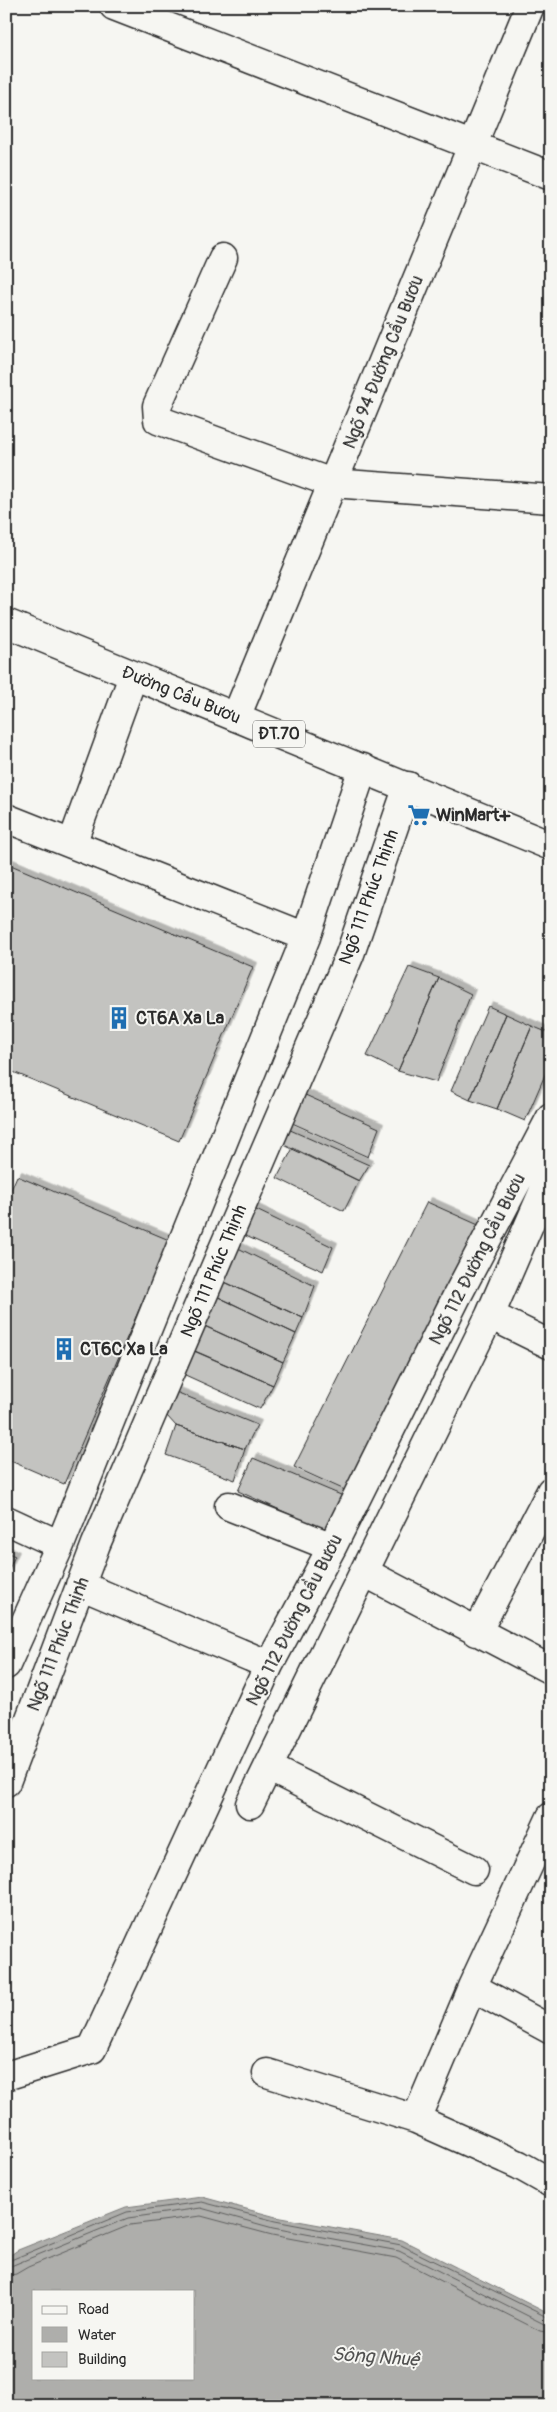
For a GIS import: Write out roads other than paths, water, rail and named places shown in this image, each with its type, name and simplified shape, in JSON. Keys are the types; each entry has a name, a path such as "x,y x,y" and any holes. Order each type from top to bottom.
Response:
{"street":[{"path":"114,6 551,176"},
{"name":"Ngõ 94 Đường Cầu Bươu","path":"236,717 530,6"},
{"path":"223,258 157,406 158,420 332,484 551,499"},
{"name":"Đường Cầu Bươu","path":"6,623 551,846"},
{"path":"72,844 133,676"},
{"path":"6,1665 60,1545 306,937 362,768"},
{"name":"Ngõ 111 Phúc Thịnh","path":"6,1782 96,1544 350,954 408,786"},
{"path":"6,818 306,937"},
{"name":"Ngõ 112 Đường Cầu Bươu","path":"6,2076 92,2049 269,1665 332,1547 456,1298 551,1117"},
{"path":"250,1804 490,1315 551,1174"},
{"path":"490,1315 551,1345"},
{"path":"476,1632 551,1491"},
{"path":"229,1506 332,1547"},
{"path":"6,1520 60,1545"},
{"path":"364,1572 551,1670"},
{"path":"80,1585 269,1665"},
{"path":"268,1767 474,1870"},
{"path":"416,2119 472,1987 551,1817"},
{"path":"472,1987 551,2030"},
{"path":"267,2073 416,2119 519,2165 551,2183"}],"water":[{"name":"Sông Nhuệ","path":"202,2197 276,2217 402,2240 551,2315 551,2406 6,2406 6,2258 18,2250 126,2207"}],"place":[{"name":"WinMart+","path":"419,815"},
{"name":"CT6A Xa La","path":"119,1018"},
{"name":"CT6C Xa La","path":"64,1349"}]}
